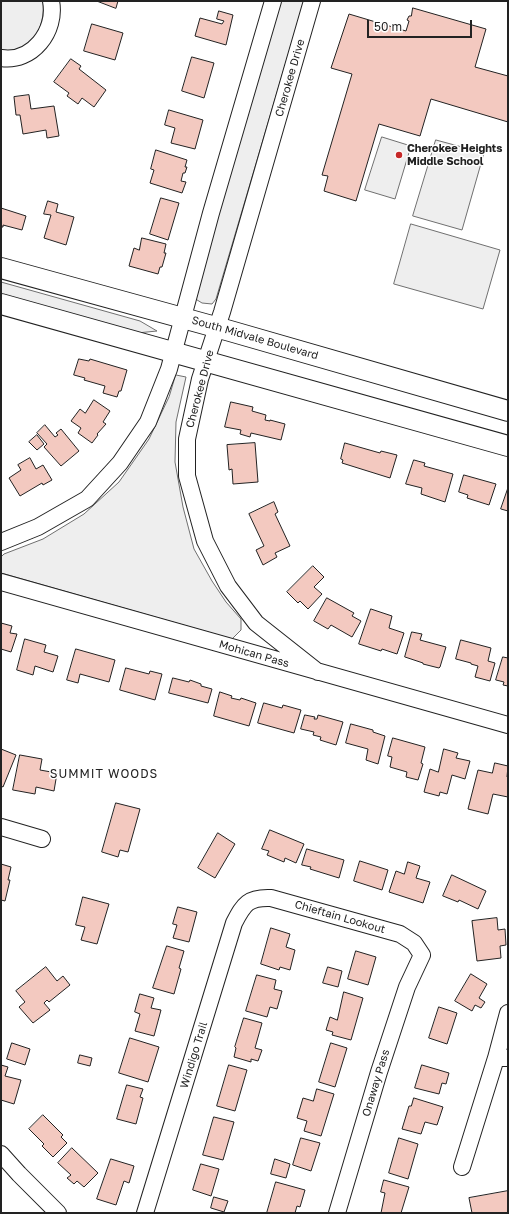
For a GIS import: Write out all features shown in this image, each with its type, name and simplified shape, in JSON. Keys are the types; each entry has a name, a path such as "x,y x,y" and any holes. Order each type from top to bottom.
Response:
{"main road":[{"name":"South Midvale Boulevard","path":"1,268 508,411"},
{"path":"1,304 508,446"}],"street":[{"path":"1,58 14,59 27,55 35,49 43,39 48,28 51,13 51,1"},
{"path":"1,542 38,527 87,499 120,463 148,422 169,369 211,214 273,1"},
{"name":"Cherokee Drive","path":"312,1 218,328 200,379 187,439 187,476 205,541 228,586 256,623 318,672"},
{"name":"Mohican Pass","path":"1,582 508,725"},
{"path":"1,827 42,839"},
{"name":"Chieftain Lookout","path":"250,901 259,897 271,898 400,934 414,943 422,956"},
{"name":"Windigo Trail","path":"145,1213 234,923 242,908 250,901"},
{"name":"Onaway Pass","path":"337,1213 401,1004 407,987 422,956"},
{"path":"462,1167 502,1058 508,1013"},
{"path":"1,1154 58,1213"}],"shaded area":[{"path":"1,1 43,1 43,17 38,32 29,44 14,52 1,51"},
{"path":"280,1 304,1 216,299 212,304 202,303 194,298"},
{"path":"382,137 411,146 395,199 365,190"},
{"path":"436,140 484,153 462,230 413,216"},
{"path":"411,224 500,250 483,309 394,284"},
{"path":"1,282 140,321 157,331 137,333 1,295"},
{"path":"176,375 186,377 176,422 175,462 183,507 194,549 226,602 241,619 241,630 232,639 1,573 1,557 4,554 43,539 84,514 119,482 149,439 169,397"}],"building":[{"path":"97,1 118,1 116,8"},
{"path":"413,8 486,29 475,67 508,76 508,122 431,99 420,136 379,124 356,201 324,191 328,176 322,175 352,74 331,68 349,14 406,31 409,21 407,20 409,16 411,16"},
{"path":"219,11 233,15 226,45 195,36 200,18 222,24 224,21 217,19"},
{"path":"92,24 123,33 115,60 84,51"},
{"path":"192,57 214,63 204,98 182,91"},
{"path":"71,59 81,66 79,69 106,90 94,107 82,98 78,104 67,96 69,93 54,82"},
{"path":"29,95 31,109 54,106 59,136 47,138 46,130 23,134 20,115 16,115 14,97"},
{"path":"169,110 203,120 195,149 171,143 175,128 165,125"},
{"path":"156,150 187,160 185,167 187,167 185,173 183,173 181,181 186,182 182,193 150,183 154,170 151,169"},
{"path":"161,198 179,203 168,240 150,234"},
{"path":"48,201 58,204 56,212 74,217 66,245 44,238 51,215 44,214"},
{"path":"1,208 26,216 22,230 3,225 3,227 1,227"},
{"path":"142,238 166,244 164,253 166,253 162,267 160,267 158,274 129,266 134,248 139,250"},
{"path":"79,359 89,361 90,359 127,370 121,391 119,391 117,397 103,393 105,386 84,380 85,378 74,375"},
{"path":"94,400 110,411 103,422 106,424 97,434 98,435 92,443 78,433 81,428 71,421 80,409 85,413"},
{"path":"231,402 253,407 252,411 266,415 265,420 285,424 281,440 251,433 250,437 240,434 241,430 225,427"},
{"path":"45,425 55,437 58,435 56,433 61,429 79,451 61,466 44,447 47,444 37,433"},
{"path":"37,435 44,444 37,450 29,442"},
{"path":"255,443 258,482 233,484 232,469 229,470 227,445"},
{"path":"345,443 380,453 381,451 397,455 390,478 342,463 343,460 341,459"},
{"path":"30,458 36,469 43,465 52,480 43,485 42,483 20,496 9,478 21,470 18,465"},
{"path":"414,460 425,463 424,466 453,474 445,502 421,494 422,488 406,484"},
{"path":"464,475 496,484 489,505 467,498 468,495 459,492"},
{"path":"508,488 508,511 501,509"},
{"path":"274,502 278,512 275,514 290,546 275,553 277,557 263,565 256,550 264,546 249,514"},
{"path":"313,566 324,577 314,587 322,594 308,609 300,601 298,603 287,592"},
{"path":"327,598 354,613 352,616 361,621 352,637 331,625 328,629 314,621"},
{"path":"371,609 392,616 389,628 404,633 397,654 359,644"},
{"path":"1,623 12,626 10,633 17,634 11,652 1,649"},
{"path":"412,632 422,634 420,640 446,647 439,668 405,657"},
{"path":"25,639 46,645 44,652 58,656 53,672 35,666 33,675 17,670"},
{"path":"461,640 491,648 488,661 495,663 490,681 475,677 478,666 456,659"},
{"path":"76,649 115,660 109,682 80,674 78,683 67,680"},
{"path":"503,657 508,658 508,686 503,685 504,682 496,680"},
{"path":"126,668 149,674 150,671 162,674 155,700 120,690"},
{"path":"173,678 189,682 190,680 201,684 201,686 212,689 208,703 169,693"},
{"path":"220,692 232,696 231,698 240,700 241,698 256,703 249,726 214,716"},
{"path":"264,703 282,708 283,705 301,710 294,733 258,723"},
{"path":"305,715 315,717 314,719 317,719 318,715 343,722 336,745 320,740 321,737 313,735 314,732 301,729"},
{"path":"351,724 373,730 373,732 385,736 378,764 366,760 368,749 346,743"},
{"path":"393,738 425,747 421,763 423,764 418,780 406,777 407,772 390,767 392,757 388,756"},
{"path":"1,749 16,755 3,787 1,786"},
{"path":"444,749 458,753 456,758 470,761 465,779 452,775 447,794 440,792 439,796 424,792 430,769 438,772"},
{"path":"20,755 42,759 40,770 57,773 54,791 36,787 35,794 13,790"},
{"path":"495,763 508,766 508,797 493,794 488,814 468,809 478,770 492,773"},
{"path":"116,803 140,809 128,852 120,850 118,857 102,852"},
{"path":"270,830 304,844 296,863 285,858 284,862 267,855 269,851 262,849"},
{"path":"218,833 235,844 215,878 198,868"},
{"path":"307,849 344,860 339,878 302,865"},
{"path":"360,861 388,870 382,890 354,881"},
{"path":"408,862 420,866 416,878 430,882 423,903 389,892 396,871 404,874"},
{"path":"1,864 11,867 8,880 10,880 5,901 1,900"},
{"path":"452,875 486,891 478,909 459,900 458,902 443,896"},
{"path":"83,897 109,904 97,944 81,940 85,927 76,925"},
{"path":"178,907 197,912 189,942 173,938 177,925 173,924"},
{"path":"497,918 498,930 505,929 506,945 500,946 501,958 477,961 472,921"},
{"path":"271,928 290,934 286,947 295,950 290,970 280,967 279,970 261,964"},
{"path":"167,946 184,951 174,994 153,988"},
{"path":"356,951 376,957 368,985 348,979"},
{"path":"46,967 57,981 63,976 70,985 49,1002 47,1000 44,1003 50,1010 33,1023 19,1007 25,1002 16,991"},
{"path":"328,967 342,971 338,987 323,983"},
{"path":"471,974 487,984 479,998 485,1002 481,1008 475,1005 472,1011 455,1001"},
{"path":"257,975 276,980 274,989 282,991 277,1009 270,1007 267,1017 246,1011"},
{"path":"344,992 363,998 351,1040 332,1035 333,1032 326,1030 330,1017 337,1020"},
{"path":"140,994 154,998 151,1008 161,1010 154,1036 135,1031 140,1014 135,1012"},
{"path":"439,1007 457,1013 447,1044 429,1038"},
{"path":"244,1018 262,1023 255,1048 262,1050 258,1061 251,1059 251,1062 234,1057 235,1047"},
{"path":"130,1038 159,1047 148,1082 119,1073"},
{"path":"12,1043 30,1049 25,1065 7,1059"},
{"path":"331,1043 347,1048 335,1087 319,1082"},
{"path":"80,1055 92,1058 90,1066 78,1063"},
{"path":"1,1065 8,1067 5,1076 21,1080 14,1104 1,1100"},
{"path":"229,1065 247,1070 235,1111 217,1106"},
{"path":"422,1065 449,1073 446,1084 442,1083 439,1094 415,1088"},
{"path":"127,1085 143,1089 140,1097 143,1098 136,1124 117,1119"},
{"path":"317,1089 334,1094 321,1136 304,1131 307,1121 297,1118 303,1098 313,1101"},
{"path":"414,1098 443,1107 437,1125 425,1122 421,1134 402,1129 409,1106 411,1106"},
{"path":"43,1115 63,1135 61,1137 67,1143 53,1157 42,1146 44,1144 29,1129"},
{"path":"214,1117 234,1122 223,1160 203,1155"},
{"path":"301,1138 320,1143 311,1171 293,1165"},
{"path":"399,1138 418,1144 408,1179 389,1173"},
{"path":"72,1148 98,1173 84,1187 77,1181 74,1184 67,1178 71,1175 58,1163"},
{"path":"111,1159 134,1166 129,1183 124,1181 116,1205 97,1199"},
{"path":"275,1159 290,1164 286,1178 271,1174"},
{"path":"201,1164 219,1169 211,1196 193,1190"},
{"path":"384,1180 409,1187 401,1213 381,1213 385,1193 381,1192"},
{"path":"276,1182 305,1190 300,1207 297,1206 295,1213 267,1213"},
{"path":"508,1191 508,1213 472,1213 469,1198"},
{"path":"214,1197 228,1201 224,1212 211,1208"}],"place":[{"name":"Cherokee Heights Middle School","path":"399,155"}],"district":[{"name":"SUMMIT WOODS","path":"104,774"}]}
